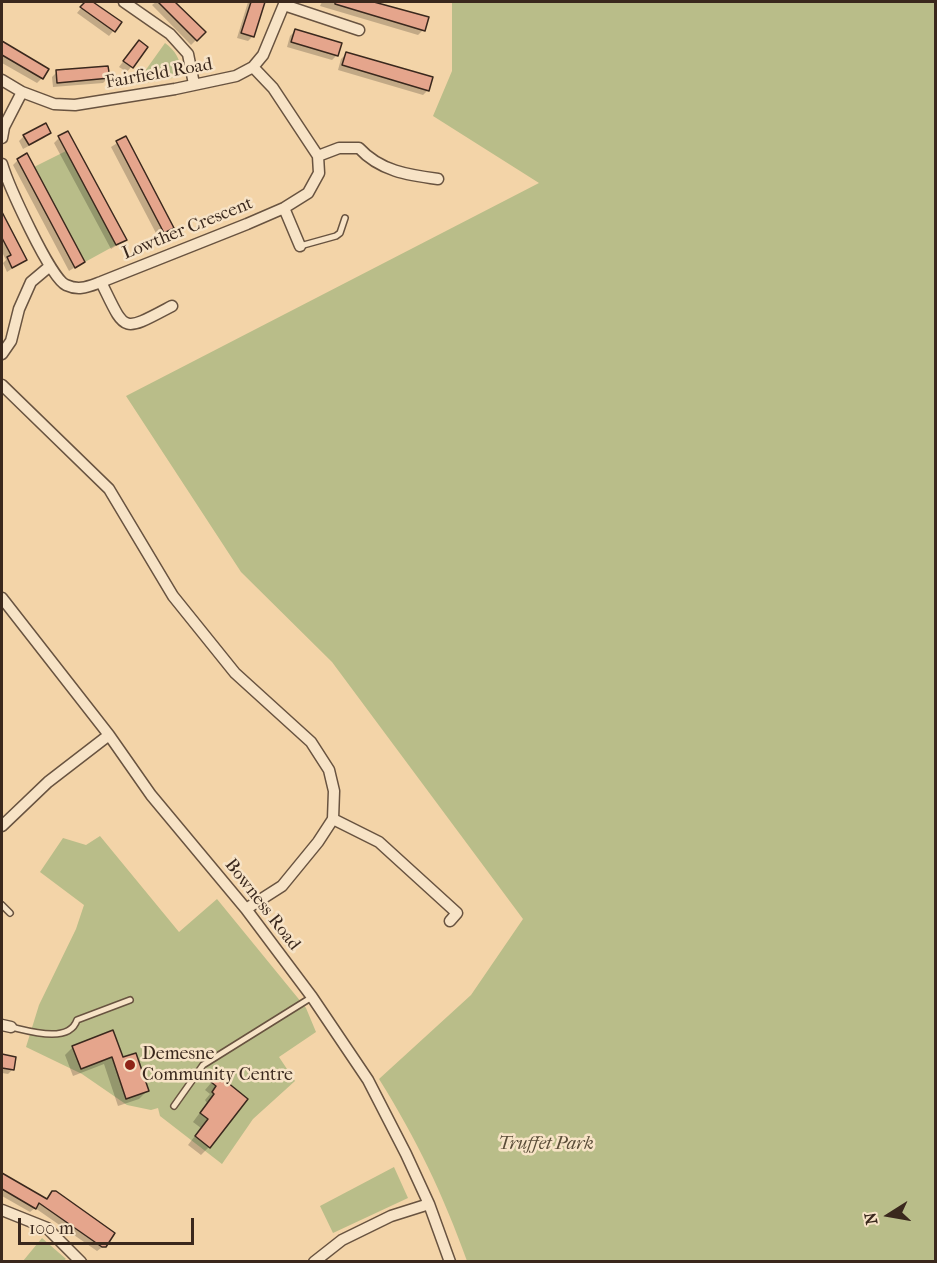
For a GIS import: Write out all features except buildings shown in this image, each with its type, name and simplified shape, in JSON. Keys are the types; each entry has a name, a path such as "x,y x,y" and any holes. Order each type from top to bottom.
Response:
{"street":[{"path":"124,2 170,34 188,54 194,84"},
{"path":"359,30 285,3 262,55 253,67 273,88 318,156 339,148 358,148 378,165 411,175 438,179"},
{"name":"Fairfield Road","path":"2,80 22,92 54,104 75,105 236,76 253,67"},
{"path":"2,138 4,127 22,92"},
{"name":"Lowther Crescent","path":"2,164 7,182 50,266 63,284 80,290 284,208 308,193 319,172 318,156"},
{"path":"284,208 300,246"},
{"path":"2,354 11,341 19,309 31,282 50,266"},
{"path":"101,282 119,319 128,325 138,324 172,306"},
{"path":"2,385 109,489 173,596 235,672 311,742 329,770 334,791 333,819 318,842 282,886 246,909"},
{"name":"Bowness Road","path":"2,598 109,735 151,795 246,909 312,997 368,1080 429,1204 450,1262"},
{"path":"2,826 48,782 109,735"},
{"path":"333,819 379,842 457,913 450,921"},
{"path":"314,1262 342,1240 391,1216 429,1204"},
{"path":"2,1210 47,1228 81,1262"}],"lane":[{"path":"300,246 336,237 340,233 345,218"},
{"path":"2,905 10,913"},
{"path":"174,1106 203,1065 312,997"},
{"path":"6,1026 43,1034 67,1032 75,1026 77,1020 130,1000"}],"green space":[{"name":"Truffet Park","path":"452,2 935,2 935,1261 467,1261 428,1168 379,1079 471,995 523,919 332,662 241,572 126,396 539,183 433,116 452,71"},
{"path":"165,43 176,55 182,72 178,77 135,85"},
{"path":"66,151 116,245 85,262 34,167"},
{"path":"100,836 179,932 217,899 306,1008 316,1032 279,1057 295,1081 253,1119 222,1164 160,1116 158,1108 151,1110 127,1105 82,1074 26,1047 39,1005 76,929 84,905 40,872 63,838 86,845"},
{"path":"394,1167 408,1198 333,1233 320,1206"},
{"path":"42,1238 66,1259 63,1261 23,1261"}],"place":[{"name":"Demesne Community Centre","path":"130,1065"}]}
